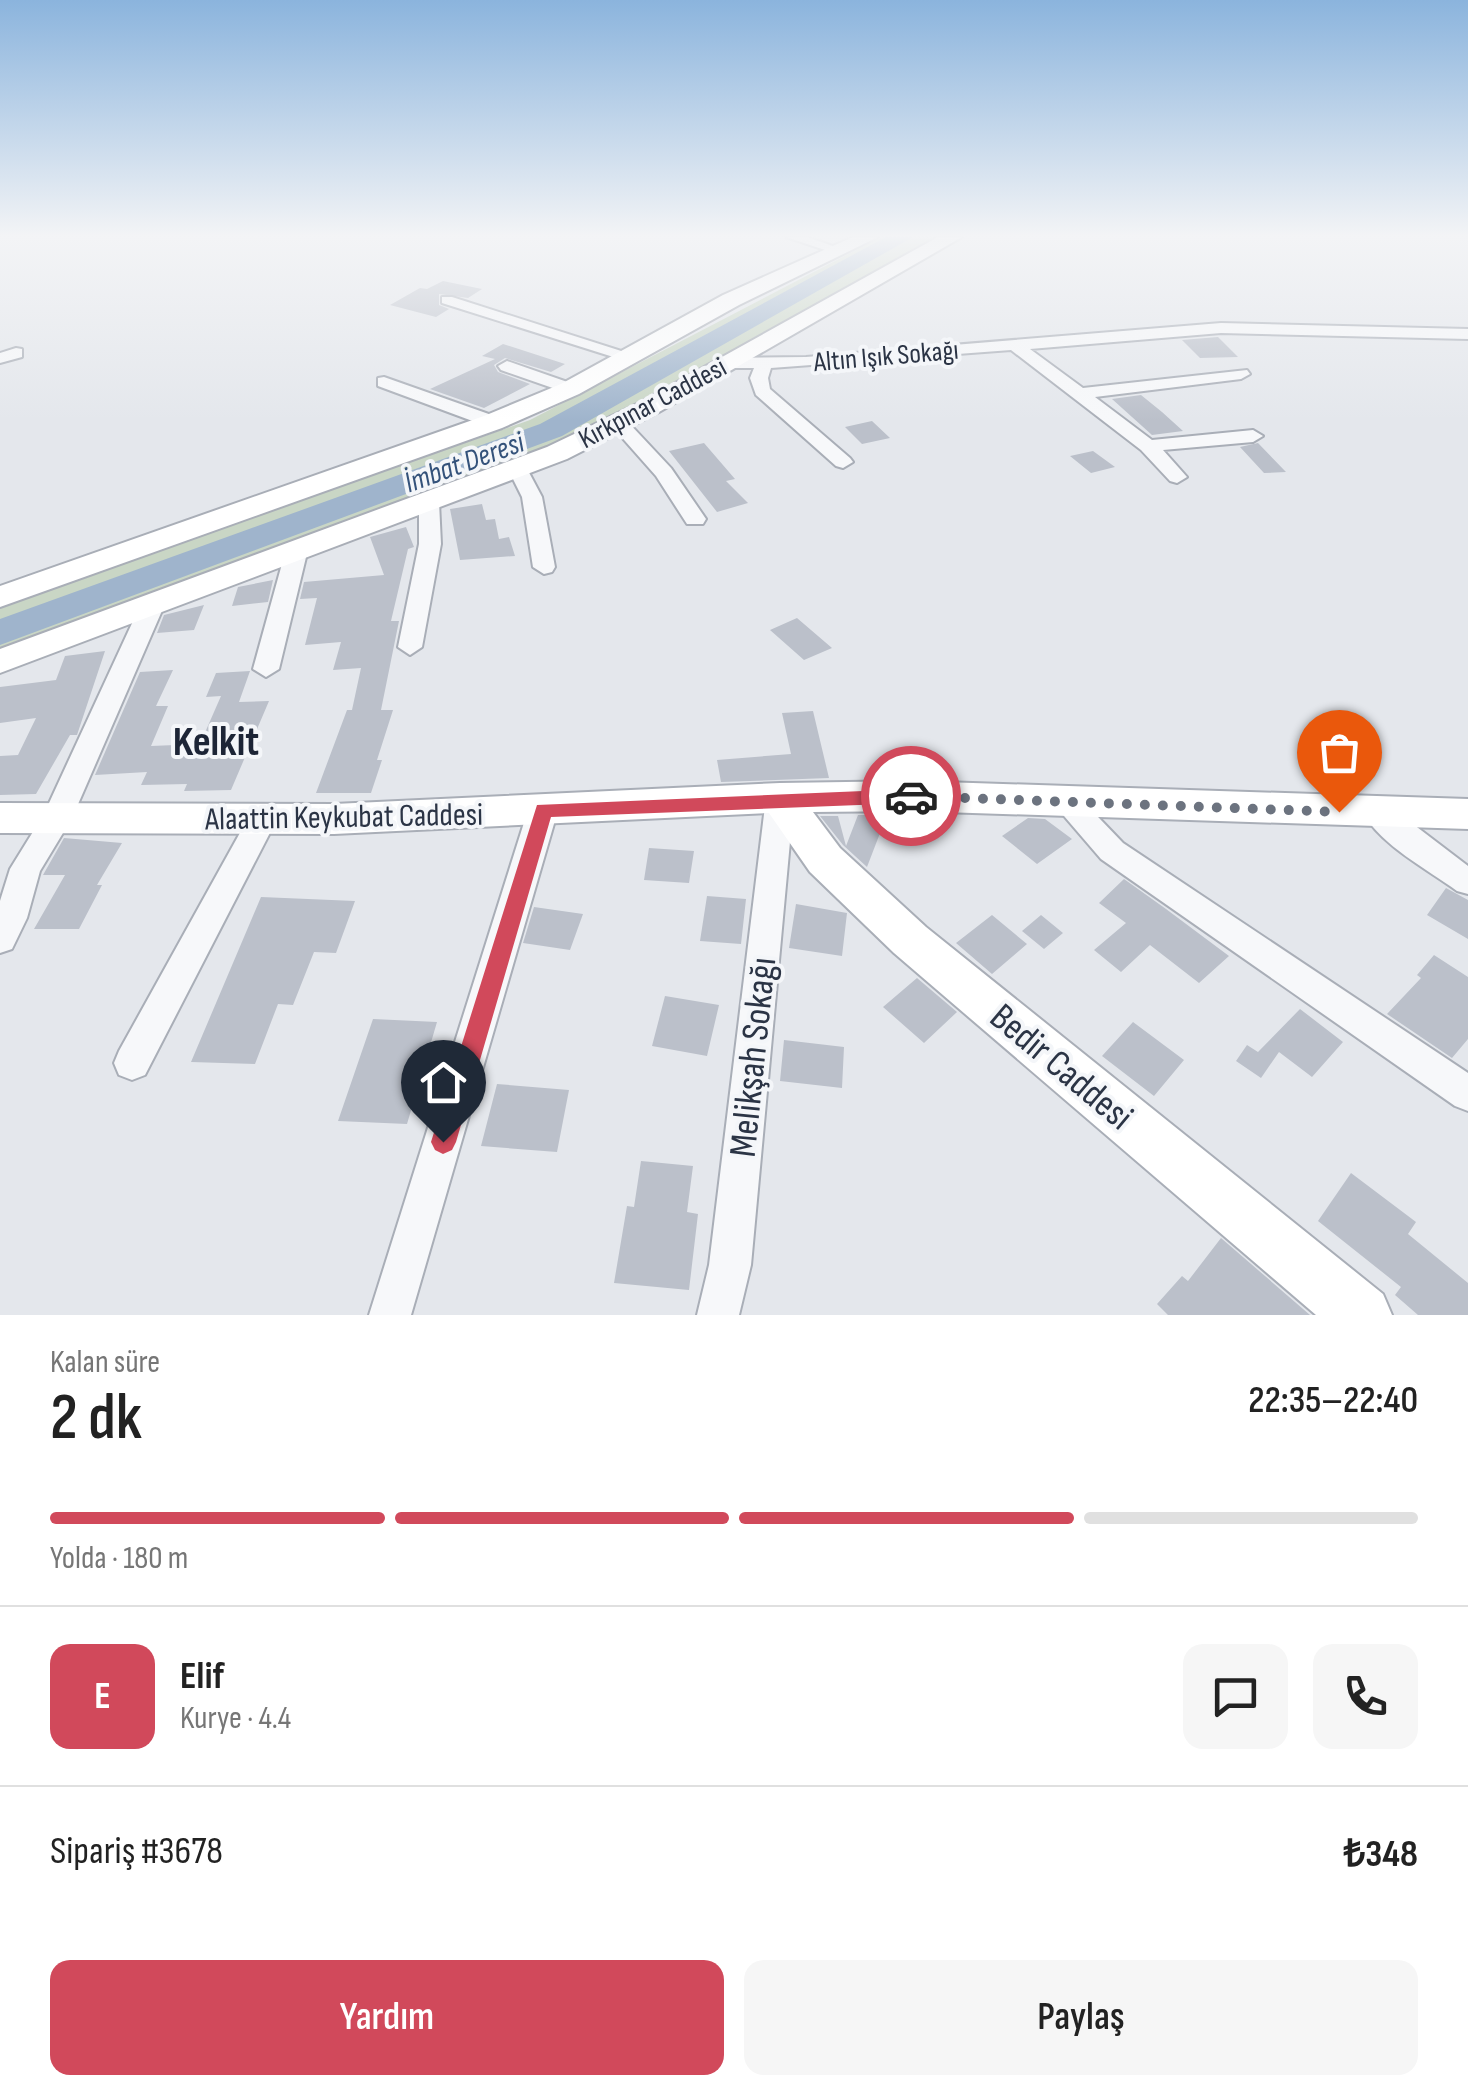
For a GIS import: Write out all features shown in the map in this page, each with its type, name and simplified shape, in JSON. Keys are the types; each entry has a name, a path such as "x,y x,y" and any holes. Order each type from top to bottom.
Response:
{"street":[{"name":"Kırkpınar Caddesi","path":"0,597 493,422 570,389 736,298"},
{"name":"Kırkpınar Caddesi","path":"0,662 518,470 619,424 841,298"},
{"path":"447,300 632,356"},
{"name":"Altın Işık Sokağı","path":"724,363 764,364 1221,328 1468,334"},
{"path":"1013,344 1148,446 1177,477"},
{"path":"764,364 759,378 762,391 843,462"},
{"path":"507,366 570,389"},
{"path":"1078,394 1241,374"},
{"path":"384,382 493,422"},
{"path":"619,424 664,472 695,519"},
{"path":"1148,446 1252,436"},
{"path":"518,470 532,497 544,566"},
{"path":"410,647 430,544 430,502"},
{"path":"266,669 296,553"},
{"path":"0,939 11,918 25,869 57,818 152,606"},
{"name":"Alaattin Keykubat Caddesi","path":"0,818 261,820 912,796 1468,814"},
{"name":"Melikşah Sokağı","path":"718,1315 730,1264 780,798"},
{"name":"Bedir Caddesi","path":"780,798 825,860 910,940 1362,1315"},
{"path":"1066,802 1112,851 1468,1094"},
{"path":"390,1315 543,810"},
{"path":"1378,813 1404,838 1468,882"},
{"path":"132,1063 261,820"}],"green space":[{"path":"763,298 831,298 661,395 527,457 0,653 0,606 530,420"}],"building":[{"path":"402,298 439,298 439,305 449,309 436,317 390,305"},
{"path":"1218,337 1238,357 1200,358 1182,340"},
{"path":"503,344 565,364 551,372 505,358 494,365 498,372 530,384 484,408 430,389 495,359 482,356"},
{"path":"1141,395 1183,431 1152,435 1112,399"},
{"path":"872,421 890,438 862,444 845,427"},
{"path":"704,443 735,479 726,481 748,503 717,512 669,451"},
{"path":"1258,443 1286,472 1264,473 1240,447"},
{"path":"1093,451 1115,467 1091,473 1070,456"},
{"path":"482,504 486,520 495,519 499,539 509,537 515,556 460,560 450,509"},
{"path":"406,527 414,547 408,549 391,621 399,621 381,710 393,710 371,793 316,793 347,710 352,710 361,668 333,670 341,642 305,645 317,598 300,599 304,582 384,575 370,537"},
{"path":"273,580 268,602 232,606 238,587"},
{"path":"204,605 194,630 157,633 164,615"},
{"path":"797,618 832,648 804,660 770,630"},
{"path":"105,651 77,735 70,735 36,794 0,795 0,756 18,755 36,718 0,723 0,687 56,680 65,656"},
{"path":"173,670 156,706 168,706 151,746 200,744 221,696 206,697 216,673 250,671 239,702 269,701 231,790 184,791 187,784 141,785 147,772 95,775 140,672"},
{"path":"813,711 829,778 721,782 717,760 791,754 782,713"},
{"path":"858,815 887,815 867,867 843,845 820,816 838,816 846,846"},
{"path":"1028,818 1045,819 1072,839 1037,864 1002,836"},
{"path":"64,838 122,843 97,885 102,885 79,929 34,929 65,875 43,875"},
{"path":"649,848 694,851 689,883 644,880"},
{"path":"1124,879 1229,956 1199,983 1150,945 1121,972 1094,950 1126,923 1099,903"},
{"path":"1446,888 1468,900 1468,939 1427,915"},
{"path":"707,896 746,899 741,944 700,941"},
{"path":"261,897 355,901 336,953 314,952 293,1005 278,1004 255,1064 191,1062"},
{"path":"796,904 847,913 842,956 789,948"},
{"path":"534,907 583,914 570,950 523,943"},
{"path":"992,915 1027,944 992,974 956,943"},
{"path":"1041,915 1063,933 1044,949 1022,931"},
{"path":"1434,955 1468,977 1468,1039 1452,1058 1387,1014 1421,978 1417,975"},
{"path":"917,978 957,1012 924,1043 883,1007"},
{"path":"665,996 719,1005 707,1056 652,1046"},
{"path":"1300,1009 1343,1042 1312,1077 1279,1052 1261,1078 1236,1061 1247,1045 1258,1052"},
{"path":"373,1019 437,1022 407,1124 338,1121"},
{"path":"1133,1022 1184,1060 1154,1096 1102,1056"},
{"path":"784,1040 844,1047 842,1088 780,1081"},
{"path":"497,1084 569,1090 557,1152 481,1146"},
{"path":"641,1161 693,1166 687,1212 698,1214 689,1290 614,1283 627,1206 634,1207"},
{"path":"1351,1173 1416,1222 1408,1234 1468,1283 1468,1315 1418,1315 1395,1295 1401,1287 1318,1221"},
{"path":"1221,1238 1310,1315 1168,1315 1157,1304 1182,1276 1188,1281"}],"waterway":[{"name":"İmbat Deresi","path":"0,633 551,430 790,298"}],"way so far":[{"path":"911,796 1339,812"}],"district":[{"name":"Kelkit","path":"216,740"}],"route":[{"path":"443,1142 543,810 911,796"}]}
